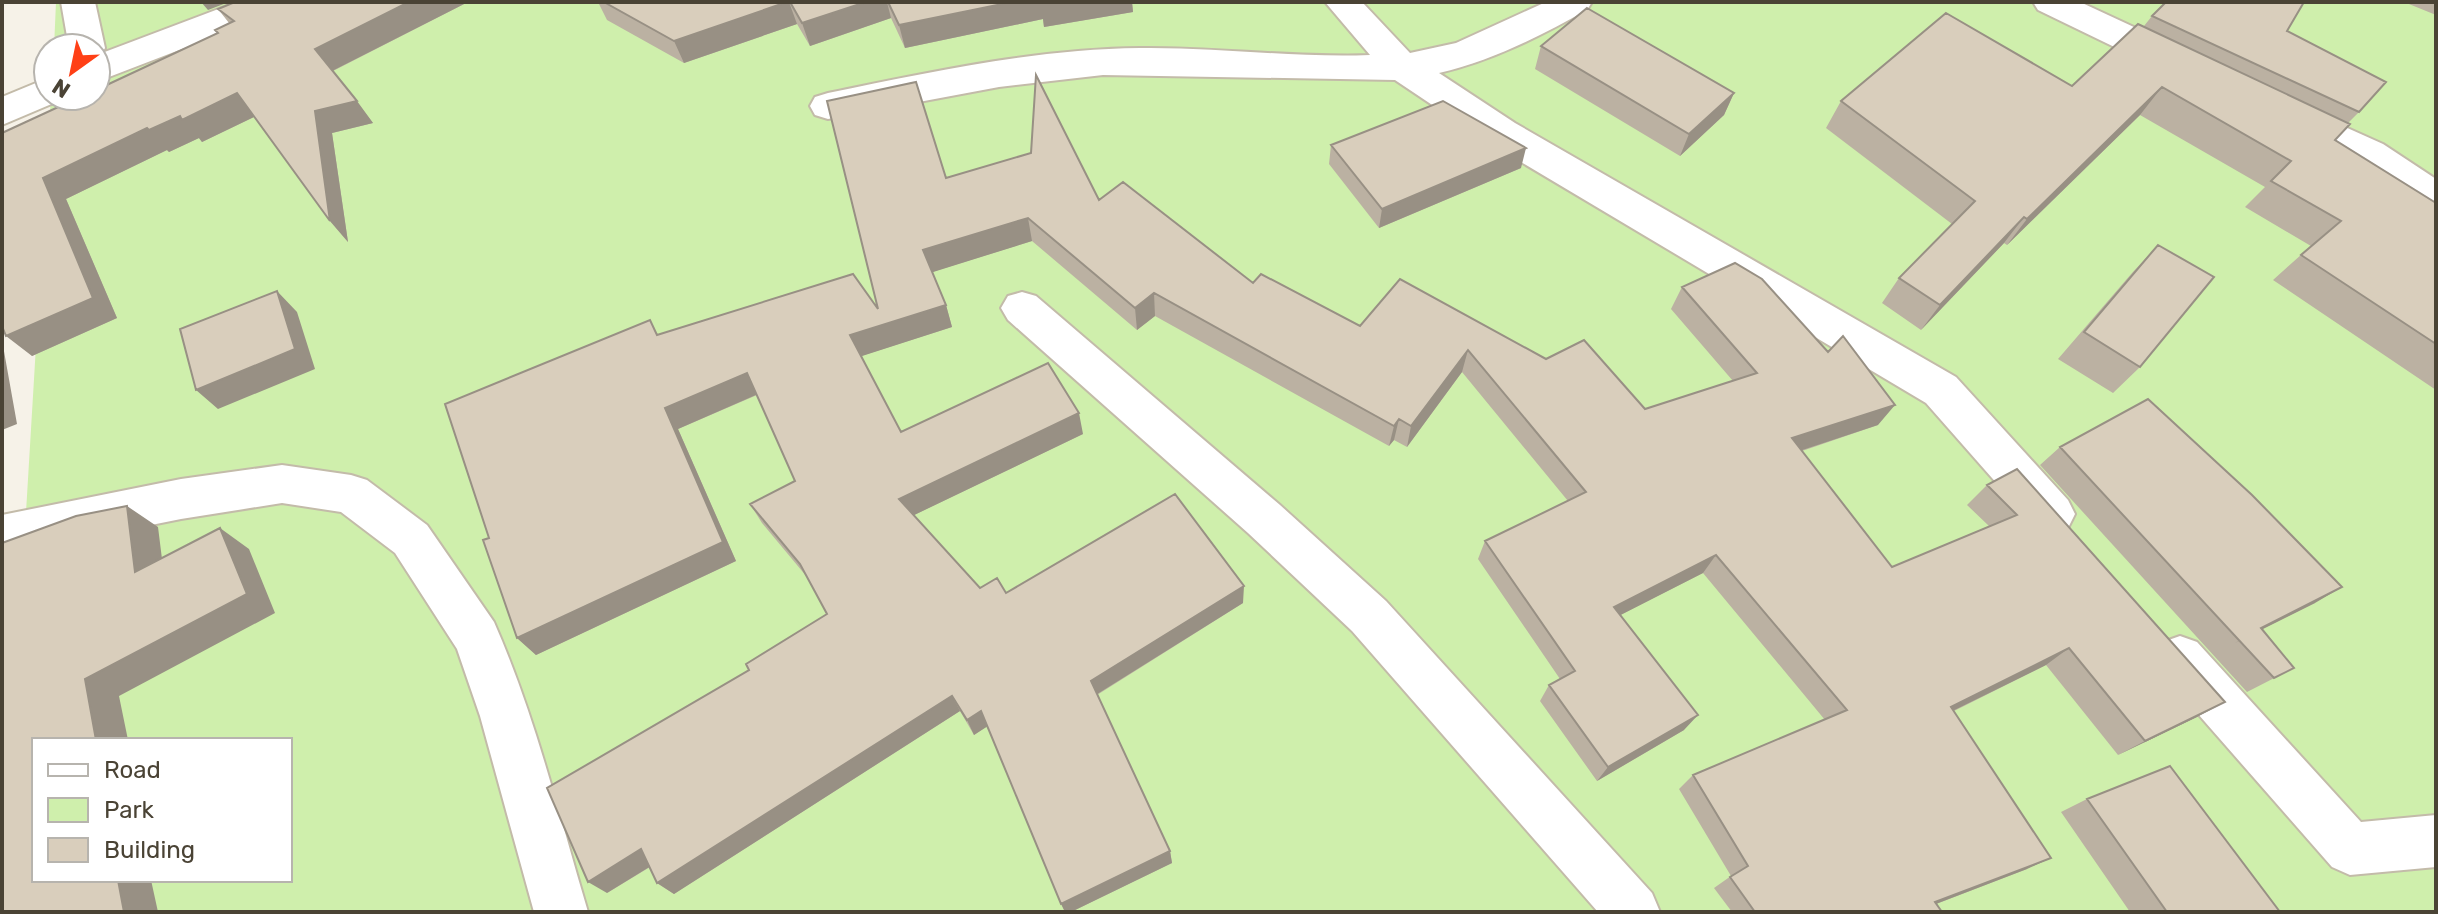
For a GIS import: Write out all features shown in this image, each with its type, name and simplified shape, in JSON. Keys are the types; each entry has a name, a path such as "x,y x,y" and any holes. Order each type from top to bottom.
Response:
{"street":[{"path":"78,2 84,32"},
{"path":"112,63 271,2"},
{"path":"1342,2 1402,67 1592,187 1941,390 2077,543"},
{"path":"828,106 972,77 1105,62 1402,67 1451,57 1507,38 1575,2"},
{"path":"2050,2 2203,75"},
{"path":"2,112 32,98"},
{"path":"2259,101 2370,154 2436,198"},
{"path":"1022,308 1253,508 1369,616 1633,912"},
{"path":"2,535 181,499 282,484 351,494 411,539 477,638 505,716 561,912"},
{"path":"2151,625 2350,849 2436,841"}],"green space":[{"path":"56,2 2436,2 2436,912 2,912 50,112 112,112 112,32 55,32"}],"building":[{"path":"235,2 409,2 315,49 357,101 315,111 330,221 237,93 182,120 180,116 149,130 147,128 43,178 93,298 6,336 2,326 2,133 47,112 112,112 112,83 218,33 215,30 234,21 218,9"},
{"path":"604,2 787,2 674,41"},
{"path":"790,2 866,2 802,23"},
{"path":"888,2 1012,2 899,25"},
{"path":"2166,2 2304,2 2287,31 2386,82 2359,112 2152,16"},
{"path":"1587,8 1734,93 1689,134 1541,46"},
{"path":"1946,13 2072,86 2138,24 2350,124 2335,140 2436,203 2436,344 2301,255 2341,221 2271,181 2291,161 2162,87 2027,219 2024,217 1940,305 1899,278 1975,201 1841,101"},
{"path":"1036,75 1099,200 1123,182 1253,283 1261,274 1360,326 1400,279 1546,359 1584,340 1645,409 1757,373 1682,287 1735,263 1762,279 1828,352 1843,336 1895,405 1792,438 1892,567 2017,515 1987,485 2017,469 2225,702 2145,741 2069,648 1951,707 2051,858 1935,902 1942,912 1755,912 1730,877 1748,866 1693,775 1847,710 1716,555 1614,607 1698,715 1608,767 1549,685 1575,671 1485,541 1586,492 1468,350 1411,426 1399,419 1394,426 1154,293 1135,308 1028,218 923,250 946,305 850,335 901,432 1048,363 1079,413 899,499 980,588 997,578 1006,593 1175,494 1244,586 1091,681 1170,851 1061,904 981,711 967,720 952,696 657,883 641,849 588,882 547,788 749,670 746,664 827,614 800,564 750,504 795,481 747,373 665,408 723,542 517,638 483,540 489,538 445,404 650,320 657,335 853,274 878,309 827,101 916,82 946,178 1031,153"},
{"path":"1443,101 1526,148 1382,209 1331,145"},
{"path":"2158,245 2214,277 2140,367 2084,332"},
{"path":"277,291 295,349 196,390 180,329"},
{"path":"2148,399 2252,495 2342,587 2261,628 2294,668 2274,678 2060,447"},
{"path":"127,506 135,572 220,528 247,594 85,679 96,738 32,738 32,882 118,882 124,912 2,912 2,543 76,516"},
{"path":"2170,766 2280,912 2167,912 2087,799"}]}
